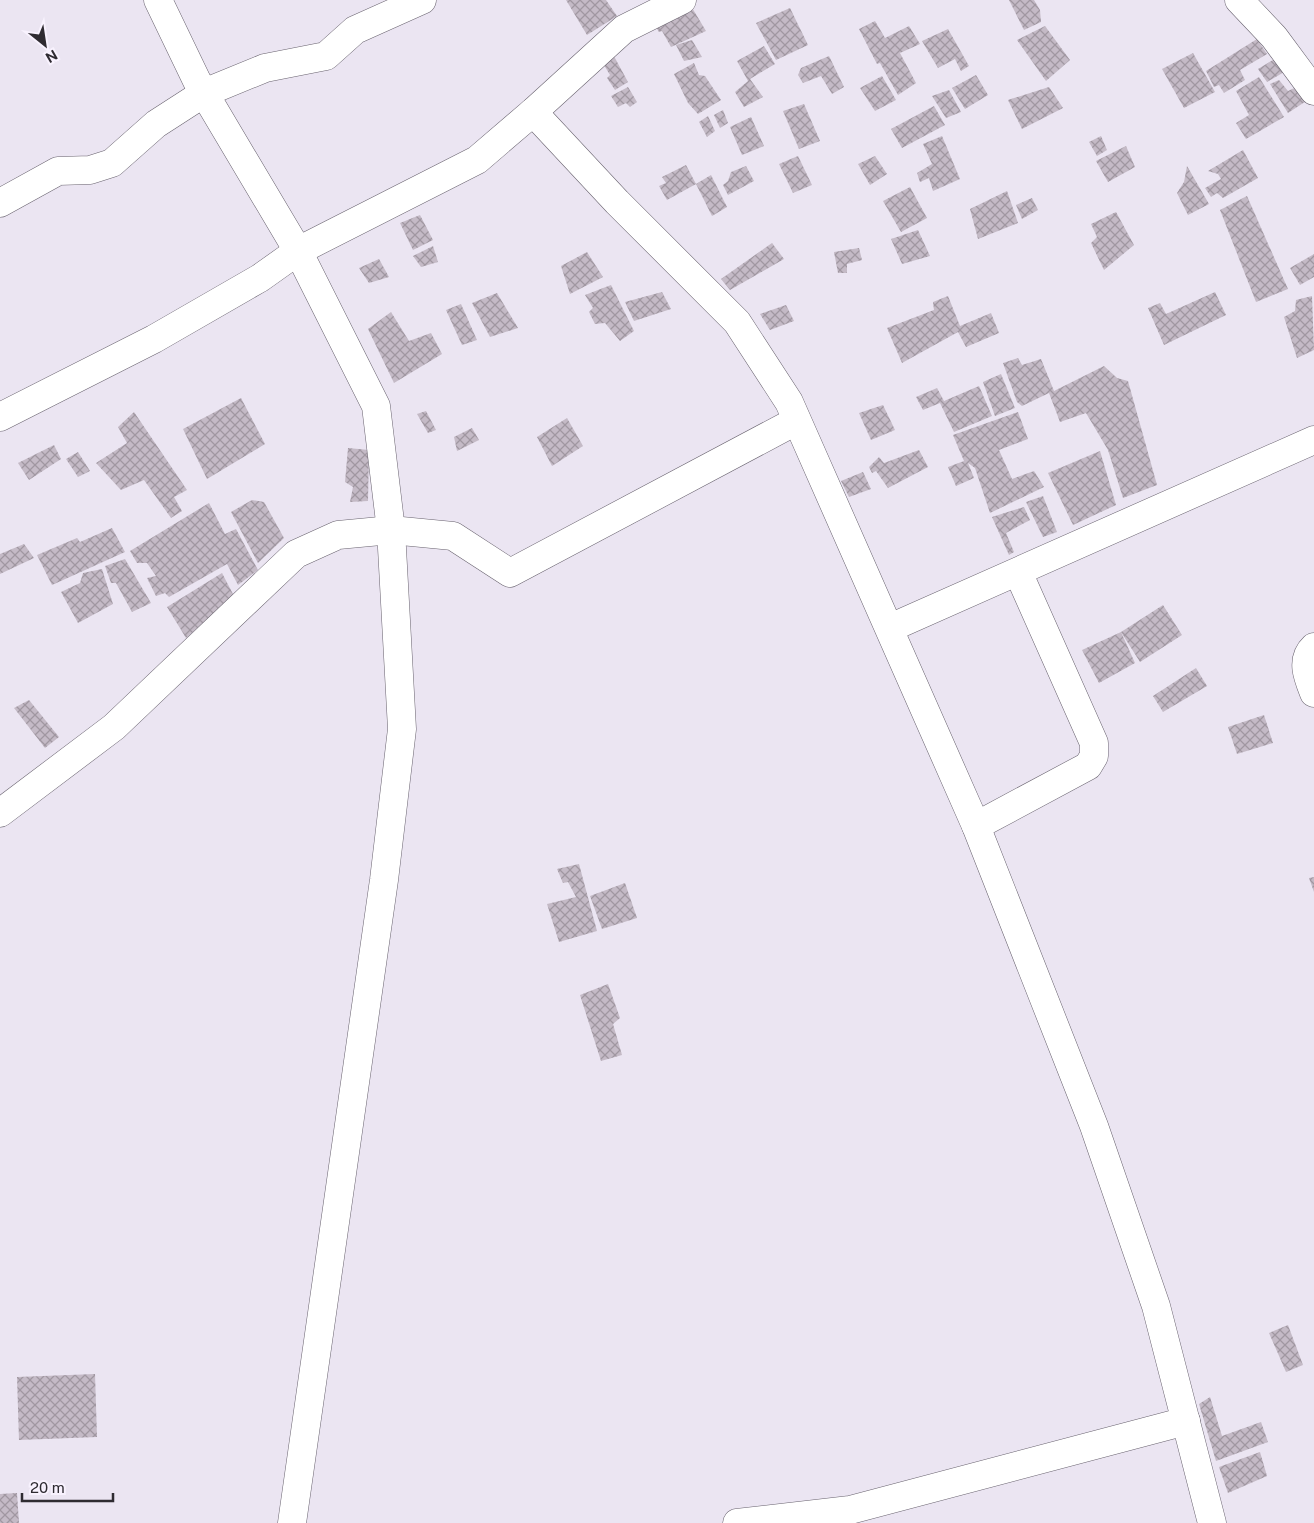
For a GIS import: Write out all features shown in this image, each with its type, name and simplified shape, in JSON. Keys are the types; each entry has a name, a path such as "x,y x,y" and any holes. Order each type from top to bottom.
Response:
{"street":[{"path":"158,0 204,93 298,251 376,406 391,530 402,729 384,880 292,1523"},
{"path":"0,203 58,172 90,170 112,163 156,124 204,93 265,68 326,56 355,30 422,0"},
{"path":"0,417 154,339 260,278 298,251 477,160 534,112 624,28 682,0"},
{"path":"1239,0 1274,37 1314,91"},
{"path":"534,112 617,202 737,322 789,402 976,826 1094,1126 1156,1306 1212,1523"},
{"path":"0,813 114,727 296,554 338,535 391,530 453,536 510,573 796,421"},
{"path":"890,628 1314,440"},
{"path":"976,826 1088,766 1094,756 1094,743 1018,572"},
{"path":"1314,646 1309,652 1306,670 1314,693"},
{"path":"736,1523 850,1510 1186,1421"}],"building":[{"path":"566,0 606,0 617,16 587,35"},
{"path":"1009,0 1034,0 1040,10 1041,22 1024,30"},
{"path":"691,6 706,31 671,47 662,31 659,32 652,21"},
{"path":"790,8 808,45 776,60 756,23"},
{"path":"875,21 885,38 909,26 920,44 900,53 916,83 898,95 880,63 877,64 859,29"},
{"path":"1045,26 1070,60 1046,81 1017,40"},
{"path":"948,29 969,66 961,71 955,59 938,68 922,41"},
{"path":"1257,39 1267,54 1240,70 1245,80 1224,93 1219,85 1214,87 1206,71"},
{"path":"692,40 702,57 684,61 676,45"},
{"path":"764,46 775,64 750,79 763,97 744,107 735,92 748,81 737,61"},
{"path":"609,47 628,82 615,90 607,78 610,75 599,57"},
{"path":"1193,53 1215,92 1184,108 1162,69"},
{"path":"829,56 844,87 832,94 821,76 803,83 798,75 801,68"},
{"path":"1278,57 1286,71 1267,82 1258,69"},
{"path":"694,63 699,75 705,76 721,100 698,114 688,103 674,74"},
{"path":"976,75 988,95 965,109 952,88"},
{"path":"882,76 896,100 875,111 860,88"},
{"path":"1259,77 1284,117 1246,139 1236,123 1249,115 1236,91"},
{"path":"1279,80 1288,91 1305,83 1314,96 1288,113 1270,84"},
{"path":"628,87 637,102 630,107 626,103 618,107 611,96"},
{"path":"1049,87 1063,108 1022,129 1008,100"},
{"path":"949,90 961,112 946,118 932,96"},
{"path":"804,104 820,141 799,149 783,111"},
{"path":"934,106 945,125 902,148 891,129"},
{"path":"723,110 728,123 720,128 714,115"},
{"path":"708,116 715,131 707,137 699,122"},
{"path":"751,117 764,146 742,155 730,127"},
{"path":"942,136 960,179 933,191 929,178 920,182 917,173 932,164 923,144"},
{"path":"1101,136 1107,150 1097,156 1089,142"},
{"path":"1126,146 1135,167 1108,182 1096,161"},
{"path":"1243,150 1258,178 1223,198 1217,193 1211,197 1205,188 1221,179 1218,174 1208,171"},
{"path":"798,156 812,185 793,193 779,164"},
{"path":"875,156 887,174 870,185 858,164"},
{"path":"686,165 696,184 667,200 659,186 666,183 662,177"},
{"path":"746,166 754,181 728,195 723,185 728,181 731,172"},
{"path":"1187,166 1209,204 1188,215 1177,193 1184,182"},
{"path":"711,175 727,207 712,216 696,184"},
{"path":"910,187 927,218 901,232 883,201"},
{"path":"1007,191 1018,223 978,239 970,209"},
{"path":"1247,196 1288,289 1256,302 1220,210"},
{"path":"1032,198 1038,210 1022,219 1016,205"},
{"path":"1116,212 1134,245 1104,270 1091,243 1097,237 1091,224"},
{"path":"420,215 433,240 413,250 400,223"},
{"path":"918,230 930,256 902,264 891,239"},
{"path":"772,243 784,259 730,290 721,279"},
{"path":"433,246 438,262 421,267 413,256"},
{"path":"859,248 862,260 847,264 847,273 838,273 834,252"},
{"path":"587,252 603,277 570,294 561,266"},
{"path":"1314,254 1314,277 1300,285 1290,268"},
{"path":"379,259 389,277 369,283 359,268"},
{"path":"611,285 634,331 620,341 605,323 595,324 589,312 593,308 585,295"},
{"path":"662,292 671,309 634,321 625,302"},
{"path":"1215,292 1226,315 1164,345 1148,308 1160,303 1166,314"},
{"path":"497,293 518,328 490,337 472,303"},
{"path":"948,296 960,326 991,313 999,333 966,347 958,332 902,363 887,328 934,310 933,302"},
{"path":"1312,296 1314,350 1297,358 1284,317 1295,311 1296,300"},
{"path":"461,304 477,340 462,345 446,310"},
{"path":"786,305 794,321 770,330 760,314"},
{"path":"391,312 409,341 431,333 442,354 394,383 368,329"},
{"path":"1018,358 1022,365 1041,359 1054,391 1104,366 1117,378 1128,381 1157,485 1123,498 1108,450 1086,413 1060,422 1049,393 1022,406 1017,402 1003,363"},
{"path":"1001,374 1015,408 995,416 983,382"},
{"path":"979,386 992,416 954,432 940,403 923,410 916,397 937,388 944,401"},
{"path":"241,398 265,444 207,479 183,429"},
{"path":"883,405 895,430 871,440 859,413"},
{"path":"426,411 436,430 428,433 417,414"},
{"path":"134,412 187,490 174,497 182,511 171,518 144,480 121,490 96,463 127,443 118,427"},
{"path":"1018,412 1028,439 999,450 1012,479 1034,471 1044,487 990,513 975,468 968,463 974,478 956,486 948,467 964,461 953,435"},
{"path":"567,418 583,446 552,466 537,437"},
{"path":"472,428 479,440 457,451 454,437"},
{"path":"54,445 61,459 29,480 18,463"},
{"path":"348,448 369,450 368,501 350,502 353,487 345,482"},
{"path":"919,450 928,467 888,488 876,471 872,473 869,467 879,457 884,463"},
{"path":"1100,451 1116,505 1073,525 1048,473"},
{"path":"78,452 90,471 78,477 66,459"},
{"path":"863,472 871,489 849,497 841,481"},
{"path":"1043,496 1057,532 1043,537 1026,502"},
{"path":"252,500 264,502 284,538 258,563 231,512"},
{"path":"209,503 225,534 236,529 258,570 238,585 227,564 169,597 165,593 156,596 147,578 156,576 147,563 137,563 130,551"},
{"path":"1024,507 1030,520 1006,533 1014,552 1009,555 992,517"},
{"path":"112,528 125,552 52,585 37,555 77,538 80,542"},
{"path":"24,544 34,558 0,574 0,554"},
{"path":"125,559 151,603 132,612 116,583 111,583 105,566"},
{"path":"102,569 113,604 78,623 61,592 80,583 83,573"},
{"path":"222,573 234,596 186,638 167,607"},
{"path":"1163,605 1182,635 1140,662 1121,632"},
{"path":"1121,632 1135,663 1099,683 1082,650"},
{"path":"1196,668 1207,686 1163,712 1153,696"},
{"path":"29,700 59,737 45,748 14,708"},
{"path":"1264,715 1273,743 1237,754 1228,727"},
{"path":"579,864 597,931 559,942 547,904 576,897 568,882 563,883 557,869"},
{"path":"1314,877 1314,892 1309,878"},
{"path":"625,883 637,918 602,929 590,896"},
{"path":"608,984 620,1018 613,1024 622,1055 601,1061 580,995"},
{"path":"1288,1325 1303,1365 1286,1372 1269,1333"},
{"path":"95,1374 97,1437 19,1440 17,1377"},
{"path":"1210,1397 1222,1436 1261,1422 1268,1442 1216,1461 1199,1404"},
{"path":"1260,1452 1267,1476 1228,1493 1219,1467"},
{"path":"17,1493 19,1523 0,1523 0,1494"}]}
